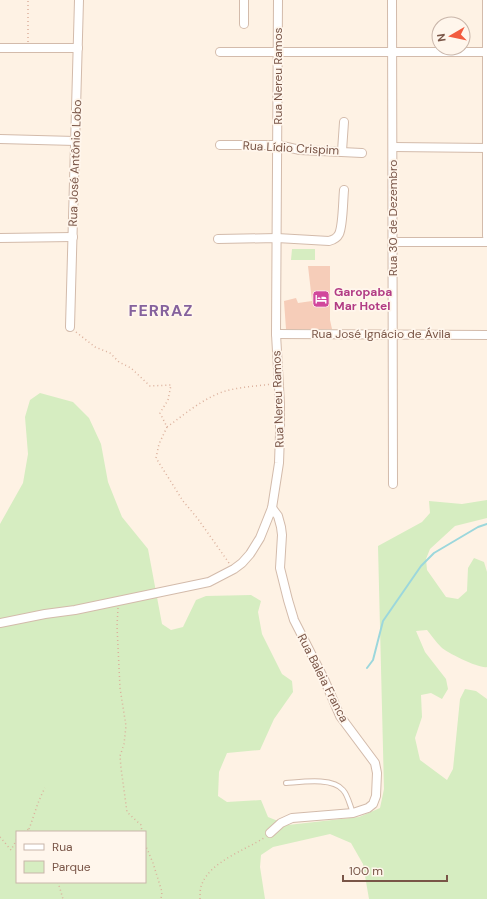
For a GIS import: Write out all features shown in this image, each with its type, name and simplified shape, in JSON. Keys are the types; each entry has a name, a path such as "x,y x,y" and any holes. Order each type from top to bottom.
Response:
{"street":[{"name":"Rua José Antônio Lobo","path":"70,327 80,0"},
{"path":"244,0 244,24"},
{"name":"Rua Nereu Ramos","path":"0,623 74,610 208,582 234,569 242,562 255,546 272,508 280,434 276,334 278,0"},
{"name":"Rua 30 de Dezembro","path":"392,0 393,484"},
{"path":"487,0 487,236"},
{"path":"0,48 78,48"},
{"path":"220,52 487,52"},
{"path":"342,151 344,122"},
{"path":"0,139 76,141"},
{"name":"Rua Lídio Crispim","path":"220,145 278,145 300,150 362,153"},
{"path":"392,148 487,148"},
{"path":"218,239 276,238 329,241 334,239 339,234 344,190"},
{"path":"0,238 73,237"},
{"path":"393,242 487,242"},
{"name":"Rua José Ignácio de Ávila","path":"276,334 487,335"},
{"name":"Rua Baleia Franca","path":"270,833 281,823 292,818 353,813 368,808 373,804 377,787 376,766 367,751 345,725 324,679 294,620 280,568 281,527 278,516 272,508"}],"lane":[{"path":"286,783 328,781 339,786 343,790 353,813"}],"path":[{"path":"28,0 28,48"},
{"path":"70,327 95,347 110,352 119,362 131,368 150,386 171,385 168,400 160,413 167,427"},
{"path":"234,569 183,502 156,458 159,444 167,427 211,396 229,390 278,383"},
{"path":"119,600 117,626 120,688 126,726 124,744 120,756 121,768 127,812 141,825 142,831"},
{"path":"25,831 28,829 37,808 39,798 45,788"},
{"path":"200,899 202,884 209,871 235,854 255,844 270,833"},
{"path":"0,837 11,850 16,841"},
{"path":"146,846 153,862 162,892 161,899"},
{"path":"58,883 63,899"}],"green space":[{"path":"292,249 315,249 315,260 291,260"},
{"path":"40,393 73,402 89,418 101,444 108,482 122,517 148,549 162,624 171,630 183,627 196,600 206,596 251,595 261,601 258,612 262,634 282,674 292,681 293,692 274,719 260,750 227,753 219,772 218,796 227,802 261,800 268,817 288,825 359,817 380,808 384,789 378,546 422,522 430,513 429,501 462,504 487,500 487,518 455,526 430,549 426,559 427,570 446,597 458,599 467,591 468,568 474,558 484,562 487,572 487,667 478,666 444,650 427,630 416,631 425,652 446,679 448,689 442,699 431,693 421,695 422,717 415,738 420,760 447,780 453,769 460,699 465,689 476,691 487,699 487,899 369,899 363,864 351,843 330,834 273,847 261,855 260,867 265,899 0,899 0,524 23,483 28,454 25,417 30,400"}],"building":[{"name":"Garopaba Mar Hotel","path":"308,266 330,266 330,320 332,329 286,329 284,301 296,298 298,303 312,301"}],"waterway":[{"path":"367,668 373,660 383,621 421,566 434,553 478,527 487,524"}],"place":[{"name":"Garopaba Mar Hotel","path":"321,299"}],"district":[{"name":"FERRAZ","path":"161,310"}]}
